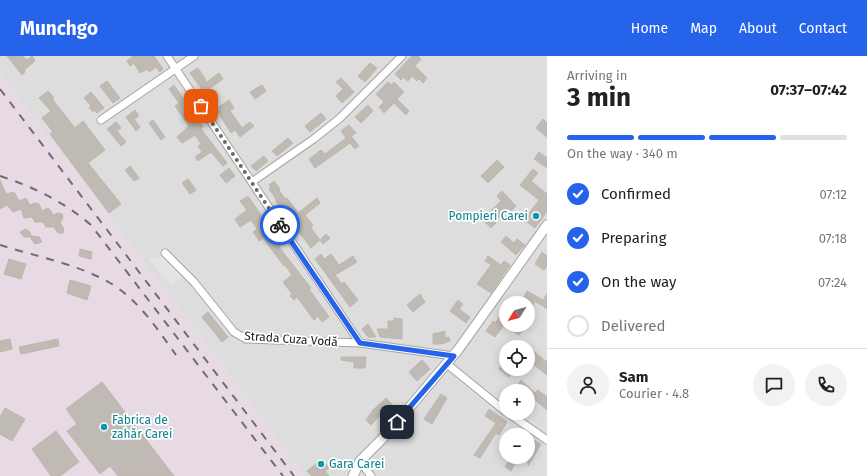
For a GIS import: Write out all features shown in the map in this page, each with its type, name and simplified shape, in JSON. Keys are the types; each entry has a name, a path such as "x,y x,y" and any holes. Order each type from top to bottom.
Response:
{"street":[{"path":"167,56 360,343"},
{"path":"101,120 194,56"},
{"path":"252,182 315,138 340,118 402,56"},
{"path":"353,476 360,461 387,434 454,356 547,225"},
{"name":"Strada Cuza Vodă","path":"165,253 194,282 238,336 246,339 360,343 454,356"},
{"path":"447,364 499,406"},
{"path":"518,420 547,440"},
{"path":"360,461 371,476"}],"shaded area":[{"path":"0,56 547,56 547,476 304,476 205,343 0,74"},
{"path":"0,74 205,343 304,476 0,476"},
{"path":"164,255 184,276 172,285 148,260"}],"building":[{"path":"7,56 23,56 27,60 32,56 35,61 24,70 25,72 22,75"},
{"path":"133,56 154,56 163,69 160,72 156,67 149,72 147,69 140,73 134,63 130,66 127,61"},
{"path":"412,56 418,56 421,59 415,66 427,78 423,83 419,79 417,81 412,76 408,81 403,77 401,80 395,74"},
{"path":"370,63 377,68 365,82 358,76"},
{"path":"198,68 207,82 219,73 223,79 209,89 212,93 207,96 190,73"},
{"path":"341,78 354,92 342,103 336,96 343,89 336,82"},
{"path":"107,81 120,98 113,103 100,86"},
{"path":"388,82 391,85 394,82 404,92 397,99 409,111 406,115 394,103 384,113 379,107 384,102 376,94"},
{"path":"174,85 203,127 201,129 227,163 223,166 211,152 198,161 195,157 202,152 198,146 201,144 195,135 182,143 177,137 189,126 175,106 179,103 169,89"},
{"path":"262,85 266,91 255,99 250,92"},
{"path":"48,91 54,98 52,99 75,128 83,121 105,150 88,163 121,204 109,213 50,134 53,132 42,118 51,111 39,98"},
{"path":"91,92 104,108 97,113 94,110 93,112 89,107 91,106 84,98"},
{"path":"229,100 234,108 230,111 242,128 250,122 254,126 240,137 235,130 231,133 216,109"},
{"path":"368,105 373,111 361,123 355,117"},
{"path":"135,110 139,116 134,119 140,127 136,131 126,117"},
{"path":"321,113 326,119 310,132 305,126"},
{"path":"543,119 547,123 547,137 536,128"},
{"path":"153,120 165,137 161,140 149,123"},
{"path":"116,122 121,128 117,131 126,142 121,146 107,129"},
{"path":"349,125 356,133 351,136 359,146 355,149 350,143 315,168 309,159 321,150 325,154 346,138 341,131"},
{"path":"288,138 293,143 277,156 272,151"},
{"path":"539,152 547,158 547,168 534,159"},
{"path":"264,156 268,161 256,171 251,166"},
{"path":"497,160 504,167 488,183 481,176"},
{"path":"130,166 139,178 134,181 125,170"},
{"path":"229,168 235,176 226,183 220,175"},
{"path":"533,169 538,173 531,181 547,194 547,212 535,228 524,220 539,200 520,185"},
{"path":"188,179 196,190 190,194 182,183"},
{"path":"0,180 6,194 14,192 19,201 26,198 30,205 35,203 39,204 42,211 48,208 53,215 58,213 62,214 63,218 60,223 64,229 63,233 58,233 54,227 46,227 43,222 35,222 32,217 24,218 21,209 13,212 7,205 0,209"},
{"path":"274,181 285,199 287,198 298,213 317,198 320,203 305,215 313,225 311,228 320,240 311,248 275,200 276,199 269,189 271,188 269,185"},
{"path":"502,191 516,206 511,211 509,208 495,221 496,223 491,228 482,219 501,201 497,196"},
{"path":"248,196 272,231 281,246 279,247 311,288 309,289 329,317 322,322 318,316 314,320 297,297 294,300 290,296 292,294 283,282 292,275 263,238 259,241 253,232 257,229 251,220 240,227 235,219 247,210 240,201"},
{"path":"26,229 30,232 31,236 39,237 42,242 35,244 30,237 24,237 20,232"},
{"path":"326,234 330,238 323,244 320,240"},
{"path":"506,236 514,243 517,239 525,245 516,255 501,242"},
{"path":"80,249 92,252 91,259 79,256"},
{"path":"542,252 547,256 547,266 544,270 535,264"},
{"path":"321,254 324,259 331,254 339,265 353,256 357,262 335,275 342,284 344,282 358,300 350,307 315,259"},
{"path":"488,256 501,265 504,261 510,265 491,293 477,284 491,265 485,261"},
{"path":"9,259 26,264 21,279 4,274"},
{"path":"70,280 91,286 87,300 67,293"},
{"path":"527,291 543,300 547,294 547,309 535,301 535,296 524,296"},
{"path":"420,294 425,302 413,312 407,305"},
{"path":"458,300 463,304 459,309 470,317 466,323 450,311"},
{"path":"208,312 228,337 222,342 202,317"},
{"path":"499,317 499,332 495,337 486,331 493,321 495,323"},
{"path":"394,318 402,319 402,339 380,337 377,329 388,329 388,321 394,321"},
{"path":"368,324 376,337 368,337 362,329"},
{"path":"445,331 445,338 449,337 450,341 441,344 433,344 433,334"},
{"path":"514,332 522,332 519,335"},
{"path":"10,339 12,349 0,352 0,341"},
{"path":"58,339 59,346 21,354 19,347"},
{"path":"535,352 547,362 547,375 535,366"},
{"path":"341,357 366,357 365,368 354,368 354,362 341,360"},
{"path":"422,360 430,369 417,381 409,372"},
{"path":"521,380 525,384 518,384"},
{"name":"Fabrica de zahăr Carei","path":"102,382 174,476 118,476 110,466 100,474 67,431 77,424 66,409"},
{"path":"538,390 547,397 547,410 535,400 535,393"},
{"path":"441,394 447,398 432,424 424,419"},
{"path":"386,398 393,406 380,417 379,416 371,425 366,420 373,410"},
{"path":"5,408 25,419 12,441 0,434 0,417"},
{"path":"489,409 499,416 499,420 504,420 507,422 503,428 499,428 499,435 496,433 480,458 474,455 496,423 485,416"},
{"path":"56,431 79,462 60,476 51,476 32,449"},
{"path":"535,441 541,444 535,454"},
{"name":"Gara Carei","path":"322,459 329,468 325,471 329,476 312,476 307,471"},
{"path":"507,464 514,464 511,471 505,467"}],"railway":[{"path":"0,89 294,476"},
{"path":"0,176 37,190 70,209 91,225 283,476"},
{"path":"0,245 57,261 85,271 110,283 130,297 155,325 176,355"}],"way so far":[{"path":"201,106 280,225"}],"place":[{"name":"Pompieri Carei","path":"536,216"},
{"name":"Fabrica de zahăr Carei","path":"104,427"},
{"name":"Gara Carei","path":"321,464"}],"route":[{"path":"280,225 360,343 454,356 397,422"}]}
